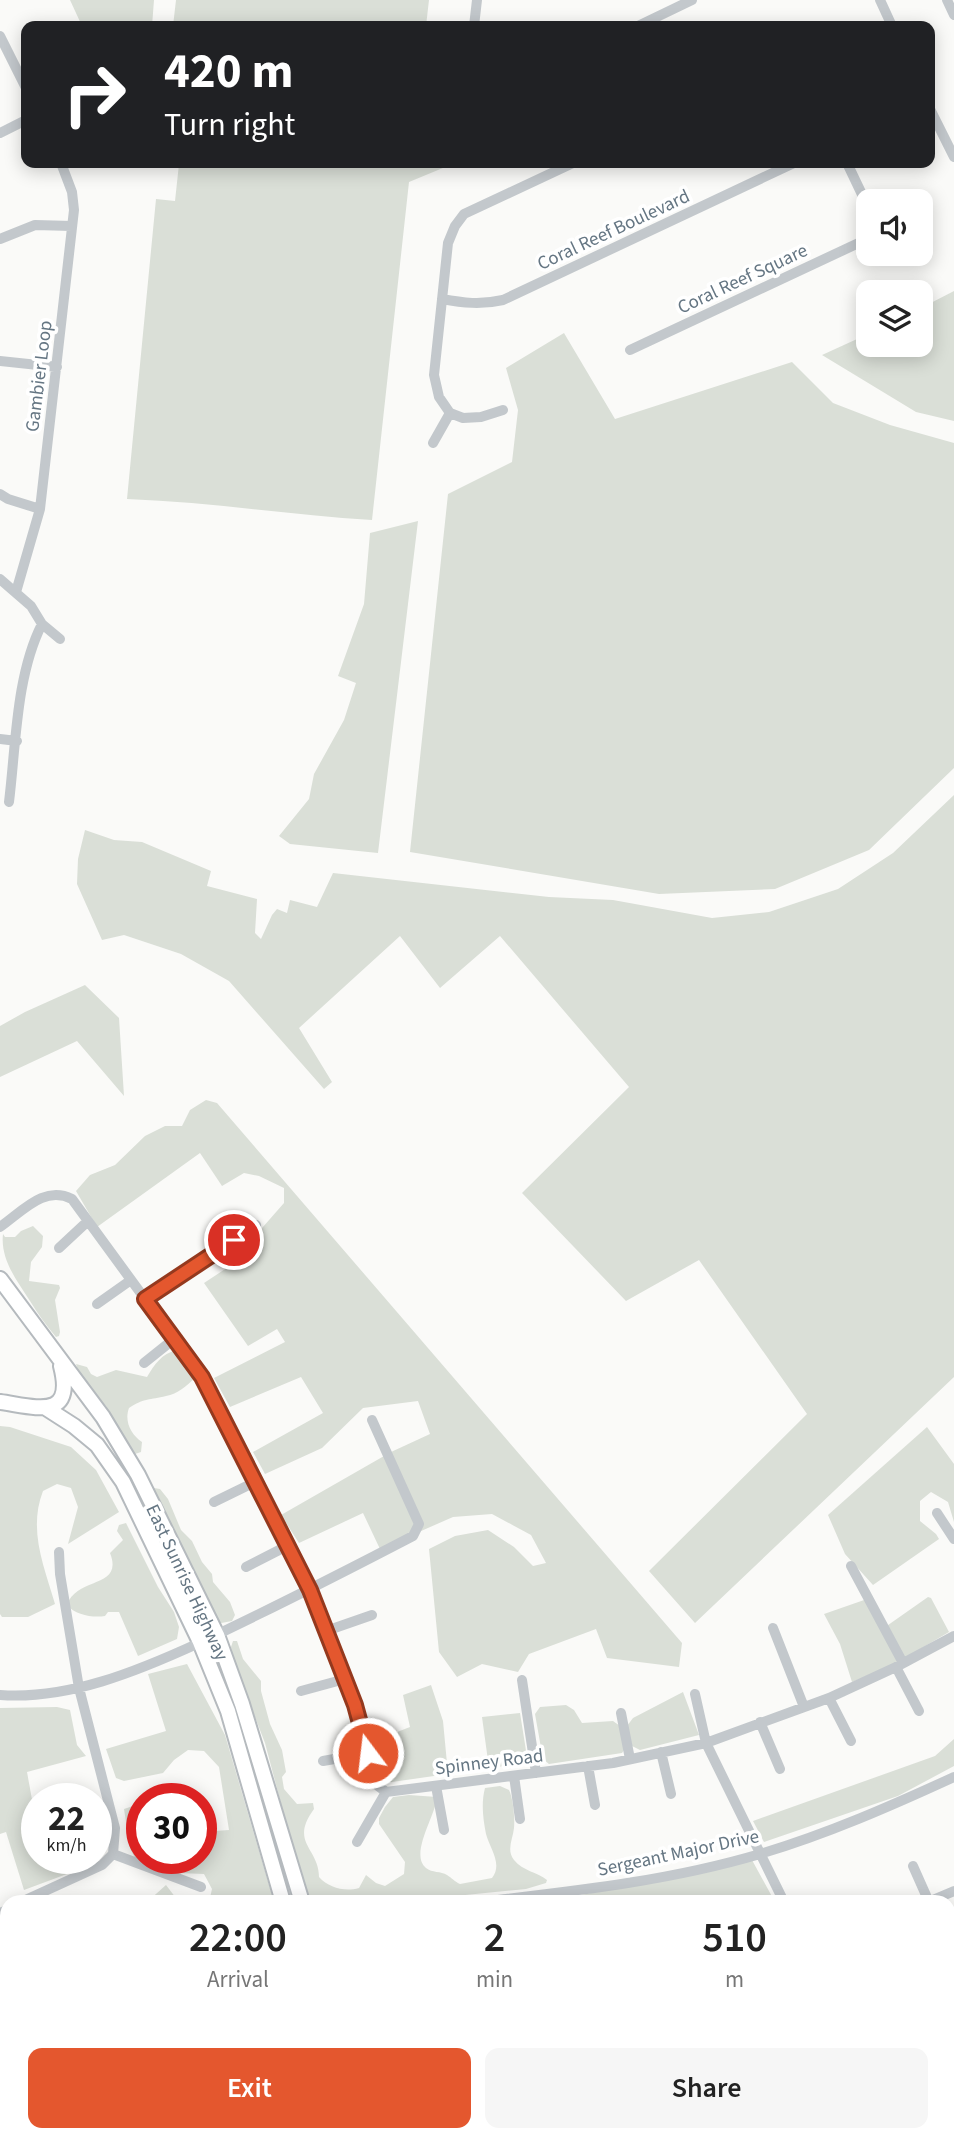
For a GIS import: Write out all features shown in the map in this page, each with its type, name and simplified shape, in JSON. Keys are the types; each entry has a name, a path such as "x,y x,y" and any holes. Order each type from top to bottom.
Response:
{"main road":[{"name":"East Sunrise Highway","path":"0,1279 103,1418 138,1475 217,1635 300,1895"},
{"path":"0,1402 46,1408 57,1403 64,1395 66,1384 60,1362"},
{"name":"East Sunrise Highway","path":"46,1408 97,1445 123,1482 200,1642 228,1712 281,1895"}],"street":[{"path":"475,21 477,0"},
{"path":"649,21 692,0"},
{"path":"880,0 890,21"},
{"path":"947,0 954,15"},
{"path":"0,36 21,78"},
{"path":"935,119 954,157"},
{"path":"0,133 21,122"},
{"name":"Gambier Loop","path":"16,592 40,509 57,367 74,210 72,192 63,168"},
{"path":"503,410 481,417 463,418 450,413 439,397 434,375 448,243 455,226 464,215 563,168"},
{"name":"Coral Reef Boulevard","path":"442,299 487,304 503,300 783,168"},
{"path":"849,168 859,189"},
{"path":"0,239 35,225 72,226"},
{"name":"Coral Reef Square","path":"630,350 856,244"},
{"path":"0,361 57,367"},
{"path":"433,443 450,413"},
{"path":"0,494 40,509"},
{"path":"0,579 31,606 42,625 60,639"},
{"path":"9,802 25,670 31,646 42,625"},
{"path":"0,739 17,741"},
{"path":"0,1227 43,1197 60,1193 72,1199 202,1377 310,1590 355,1705 378,1786 386,1792 357,1842"},
{"path":"59,1248 88,1221"},
{"path":"145,1299 256,1225"},
{"path":"97,1304 131,1280"},
{"path":"144,1363 174,1339"},
{"path":"0,1695 13,1696 79,1688 133,1672 310,1590 413,1536 419,1524 372,1420"},
{"path":"214,1502 255,1482"},
{"path":"937,1513 954,1539"},
{"path":"246,1567 287,1546"},
{"path":"36,1895 102,1865 113,1854 115,1828 79,1688 60,1574 59,1552"},
{"path":"851,1566 900,1665 919,1711"},
{"path":"326,1630 372,1615"},
{"path":"773,1628 804,1707"},
{"name":"Spinney Road","path":"386,1792 588,1766 706,1743 828,1698 900,1665 954,1636"},
{"path":"301,1690 345,1679"},
{"path":"522,1680 536,1773"},
{"path":"695,1694 706,1743 781,1895"},
{"path":"828,1698 851,1741"},
{"path":"621,1713 630,1759"},
{"path":"760,1722 780,1769"},
{"path":"661,1752 671,1794"},
{"path":"323,1761 368,1753"},
{"path":"588,1766 595,1805"},
{"path":"514,1776 520,1819"},
{"name":"Sergeant Major Drive","path":"538,1895 620,1885 762,1854 853,1822 954,1777"},
{"path":"436,1786 444,1830"},
{"path":"113,1854 201,1888"},
{"path":"913,1866 925,1895"}],"shaded area":[{"path":"70,0 154,0 152,21 80,21"},
{"path":"176,0 429,0 427,21 174,21"},
{"path":"179,168 443,168 409,182 372,520 127,499 156,199 175,201"},
{"path":"954,291 954,421 916,412 822,355 856,339 856,357 933,357 933,302"},
{"path":"564,333 615,419 792,362 833,403 890,425 954,443 954,768 869,850 775,889 659,894 410,852 448,494 512,462 518,410 506,368"},
{"path":"418,521 378,853 290,844 279,836 309,799 314,774 344,720 356,683 338,676 364,604 370,533"},
{"path":"954,795 954,1377 695,1623 649,1571 807,1414 699,1260 626,1301 522,1193 629,1087 500,936 440,988 400,936 299,1028 332,1082 324,1089 229,981 181,954 124,935 102,940 77,884 78,859 85,830 114,840 142,842 211,871 207,886 257,899 255,933 261,939 272,915 277,909 287,913 290,900 317,907 333,873 549,897 613,900 712,918 769,912 838,889 893,853"},
{"path":"85,985 119,1018 124,1096 77,1041 0,1077 0,1026"},
{"path":"206,1100 217,1103 682,1643 679,1667 607,1658 596,1629 529,1654 518,1672 482,1664 457,1677 439,1652 429,1549 455,1536 488,1530 514,1547 533,1566 546,1563 531,1535 492,1514 453,1517 380,1549 363,1513 299,1543 281,1515 391,1452 430,1434 418,1401 363,1408 322,1448 265,1474 253,1452 323,1413 301,1377 230,1407 214,1378 285,1342 277,1329 248,1346 204,1283 260,1246 255,1236 284,1203 284,1188 259,1176 244,1173 222,1186 200,1153 97,1227 76,1191 90,1175 115,1165 145,1136 165,1126 182,1126 190,1110"},
{"path":"33,1226 43,1236 42,1247 31,1262 29,1281 59,1285 55,1300 60,1332 56,1337 15,1278 4,1253 3,1234 5,1237 15,1237"},
{"path":"177,1350 182,1363 195,1378 170,1395 143,1401 129,1408 127,1418 130,1427 142,1442 141,1452 132,1455 127,1451 106,1406 80,1377 76,1364 87,1367 91,1374 97,1377 116,1370 147,1377 163,1357"},
{"path":"0,1426 71,1447 96,1470 119,1512 68,1544 78,1507 71,1488 57,1484 43,1491 37,1534 42,1562 55,1604 28,1617 2,1617 0,1614"},
{"path":"927,1427 954,1464 954,1522 948,1502 931,1492 920,1501 920,1521 939,1539 873,1585 845,1554 828,1515"},
{"path":"154,1488 160,1489 168,1499 181,1530 192,1541 202,1562 212,1574 213,1582 230,1602 235,1615 232,1621 216,1624 152,1491"},
{"path":"126,1523 158,1587 174,1612 179,1627 177,1639 138,1656 119,1612 90,1616 67,1605 72,1596 80,1590 105,1578 111,1572 113,1564 110,1553 123,1540 117,1531 119,1525"},
{"path":"928,1597 949,1632 886,1669 852,1682 840,1644 824,1614 867,1599 881,1630"},
{"path":"233,1641 237,1641 243,1659 261,1681 270,1724 282,1750 286,1772 282,1777 284,1789 297,1804 313,1803 314,1809 304,1830 305,1838 318,1867 319,1877 323,1881 348,1890 359,1888 366,1875 385,1886 404,1874 405,1862 379,1824 379,1818 393,1797 409,1795 437,1797 420,1854 426,1868 445,1874 460,1884 492,1878 496,1862 486,1834 483,1799 485,1788 500,1786 509,1790 513,1803 514,1824 510,1848 512,1856 522,1867 547,1880 546,1883 526,1889 466,1895 305,1895 265,1743 233,1660"},
{"path":"187,1664 225,1735 272,1895 211,1895 212,1889 204,1874 217,1874 217,1831 229,1830 219,1767 204,1751 188,1750 174,1760 163,1773 124,1781 116,1778 106,1749 166,1731 148,1674"},
{"path":"431,1685 443,1721 448,1774 385,1783 374,1741 410,1727 403,1695"},
{"path":"683,1692 699,1735 640,1750 632,1746 627,1726 633,1718"},
{"path":"566,1705 574,1710 582,1723 613,1721 620,1726 624,1750 622,1753 549,1764 543,1759 535,1714 540,1707"},
{"path":"57,1707 70,1710 77,1745 86,1756 27,1772 29,1783 21,1783 21,1874 67,1874 24,1890 6,1832 0,1834 0,1708"},
{"path":"520,1713 528,1763 489,1768 482,1717"},
{"path":"954,1739 954,1766 898,1796 764,1842 753,1821 935,1756"},
{"path":"752,1860 771,1895 581,1895"},
{"path":"166,1885 174,1895 155,1895"}],"route":[{"path":"234,1240 145,1299 202,1377 310,1590 355,1705 368,1753"}]}
